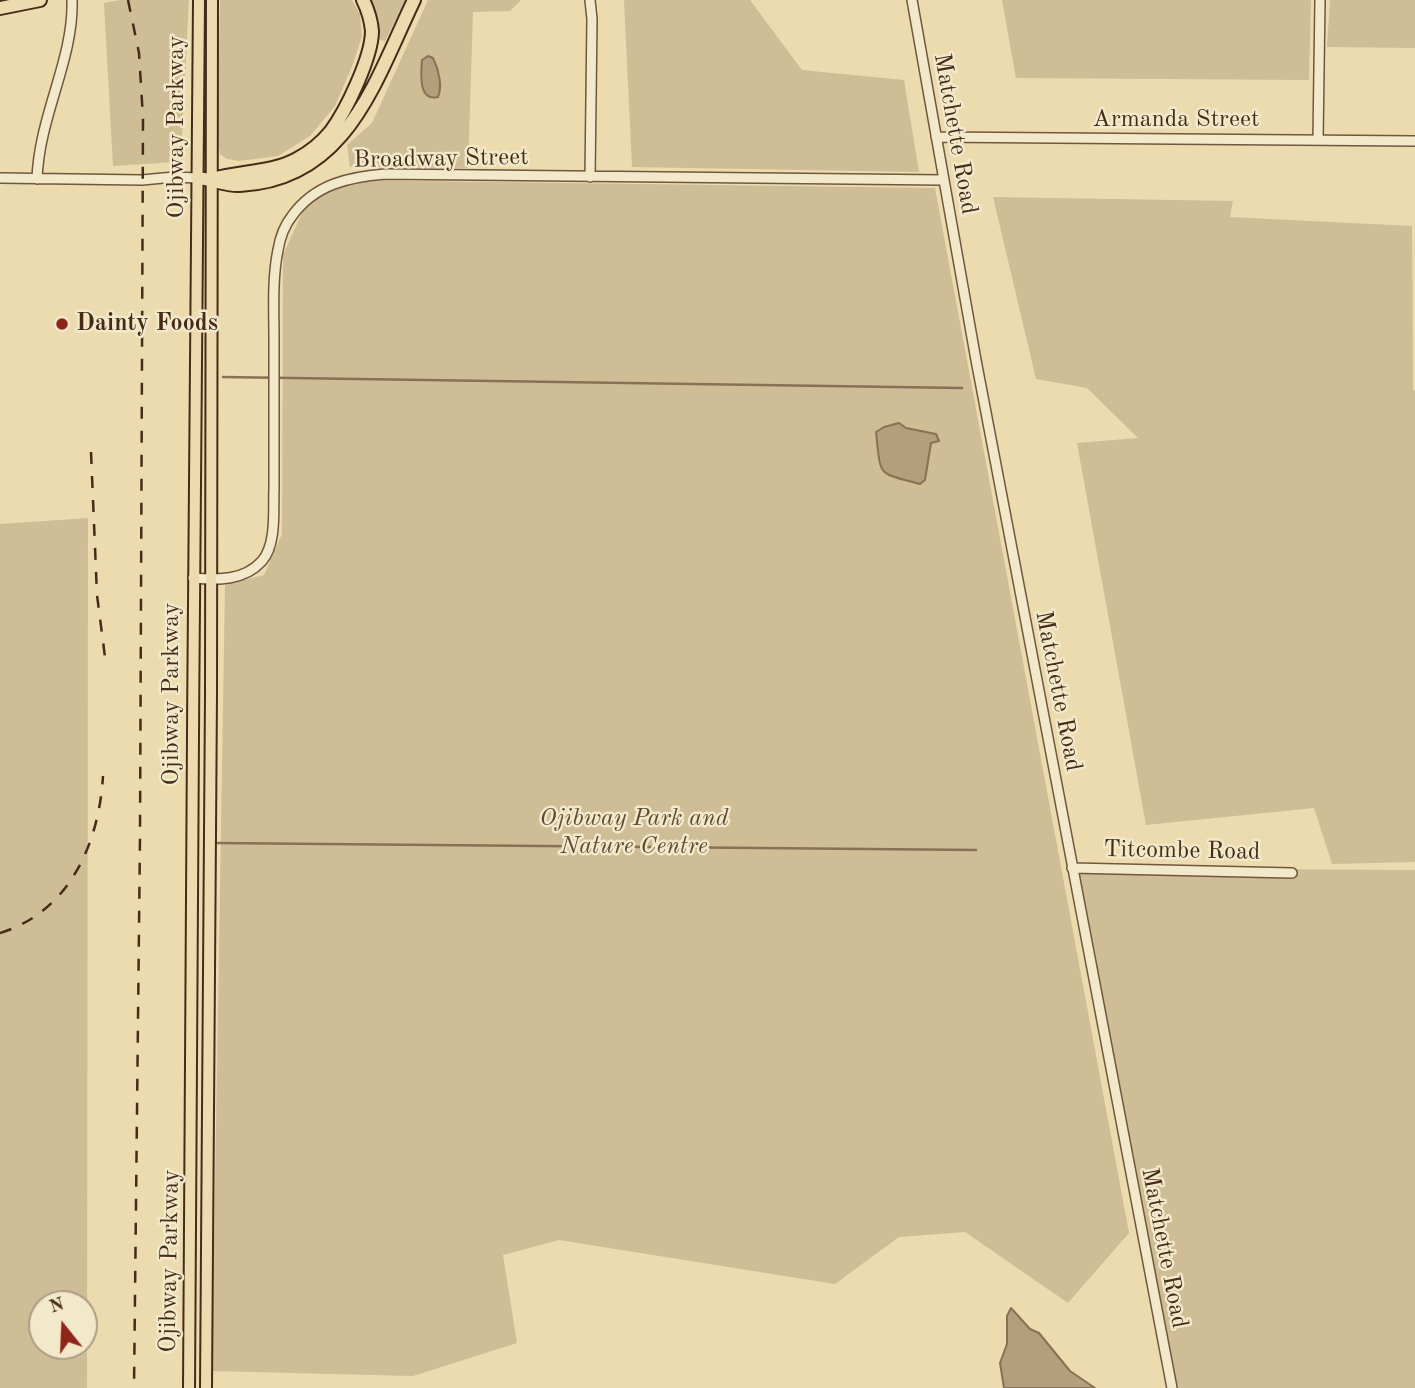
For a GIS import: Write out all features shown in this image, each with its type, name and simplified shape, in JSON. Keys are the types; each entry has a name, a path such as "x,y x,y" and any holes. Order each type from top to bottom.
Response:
{"highway":[{"path":"0,8 40,0"},
{"path":"213,179 236,172 277,167 296,160 314,148 330,132 366,62 371,45 369,15 363,0"},
{"path":"197,178 213,179 236,186 267,182 293,174 322,156 347,130 359,112 414,0"}],"main road":[{"name":"Ojibway Parkway","path":"189,1388 199,0"},
{"name":"Ojibway Parkway","path":"206,1388 212,0"}],"street":[{"path":"37,179 40,139 69,35 72,0"},
{"path":"590,0 593,19 590,177"},
{"name":"Matchette Road","path":"912,0 943,180 1172,1388"},
{"path":"1318,140 1320,0"},
{"name":"Armanda Street","path":"936,137 1415,141"},
{"name":"Broadway Street","path":"193,578 237,577 250,571 263,559 270,544 274,505 277,254 285,227 297,209 322,189 341,180 385,174 943,180"},
{"path":"0,178 197,178"},
{"name":"Titcombe Road","path":"1072,868 1292,873"}],"green space":[{"path":"120,0 189,0 181,152 175,162 113,166 104,3"},
{"path":"220,0 352,0 360,14 362,36 335,106 310,136 278,156 239,161 227,159 220,154 217,138"},
{"path":"369,0 405,0 385,41 378,39 377,15"},
{"path":"428,0 521,0 510,11 473,12 468,168 350,167 347,145 372,123"},
{"path":"624,0 750,0 802,70 904,80 919,172 632,167"},
{"path":"1002,0 1311,0 1309,80 1016,78"},
{"path":"1330,0 1415,0 1415,48 1327,47"},
{"name":"Ojibway Park and Nature Centre","path":"350,180 935,188 1129,1233 1068,1303 965,1232 899,1237 835,1284 559,1240 503,1255 517,1343 413,1376 212,1371 225,585 264,575 282,534 283,255 306,204"},
{"path":"993,197 1233,201 1230,217 1412,226 1415,390 1415,862 1332,864 1314,808 1146,825 1077,443 1138,438 1087,388 1036,379"},
{"path":"88,518 87,1290 28,1290 28,1360 87,1360 87,1388 0,1388 0,524"},
{"path":"1072,868 1415,870 1415,1388 1174,1388"}],"shaded area":[{"path":"428,56 433,58 438,72 438,97 427,95 422,85 422,60"},
{"path":"899,423 906,428 936,434 939,441 931,443 925,480 920,484 889,475 881,466 876,432"},
{"path":"1011,1308 1030,1329 1039,1333 1070,1371 1095,1388 1004,1388 1000,1363 1007,1344 1007,1316"}],"waterway":[{"path":"223,377 962,388"},
{"path":"216,843 976,850"}],"railway":[{"path":"128,0 139,53 143,118 134,1388"},
{"path":"91,452 97,595 105,657"},
{"path":"0,933 24,923 45,909 62,892 76,872 95,826 103,776"}],"place":[{"name":"Dainty Foods","path":"62,324"}]}
